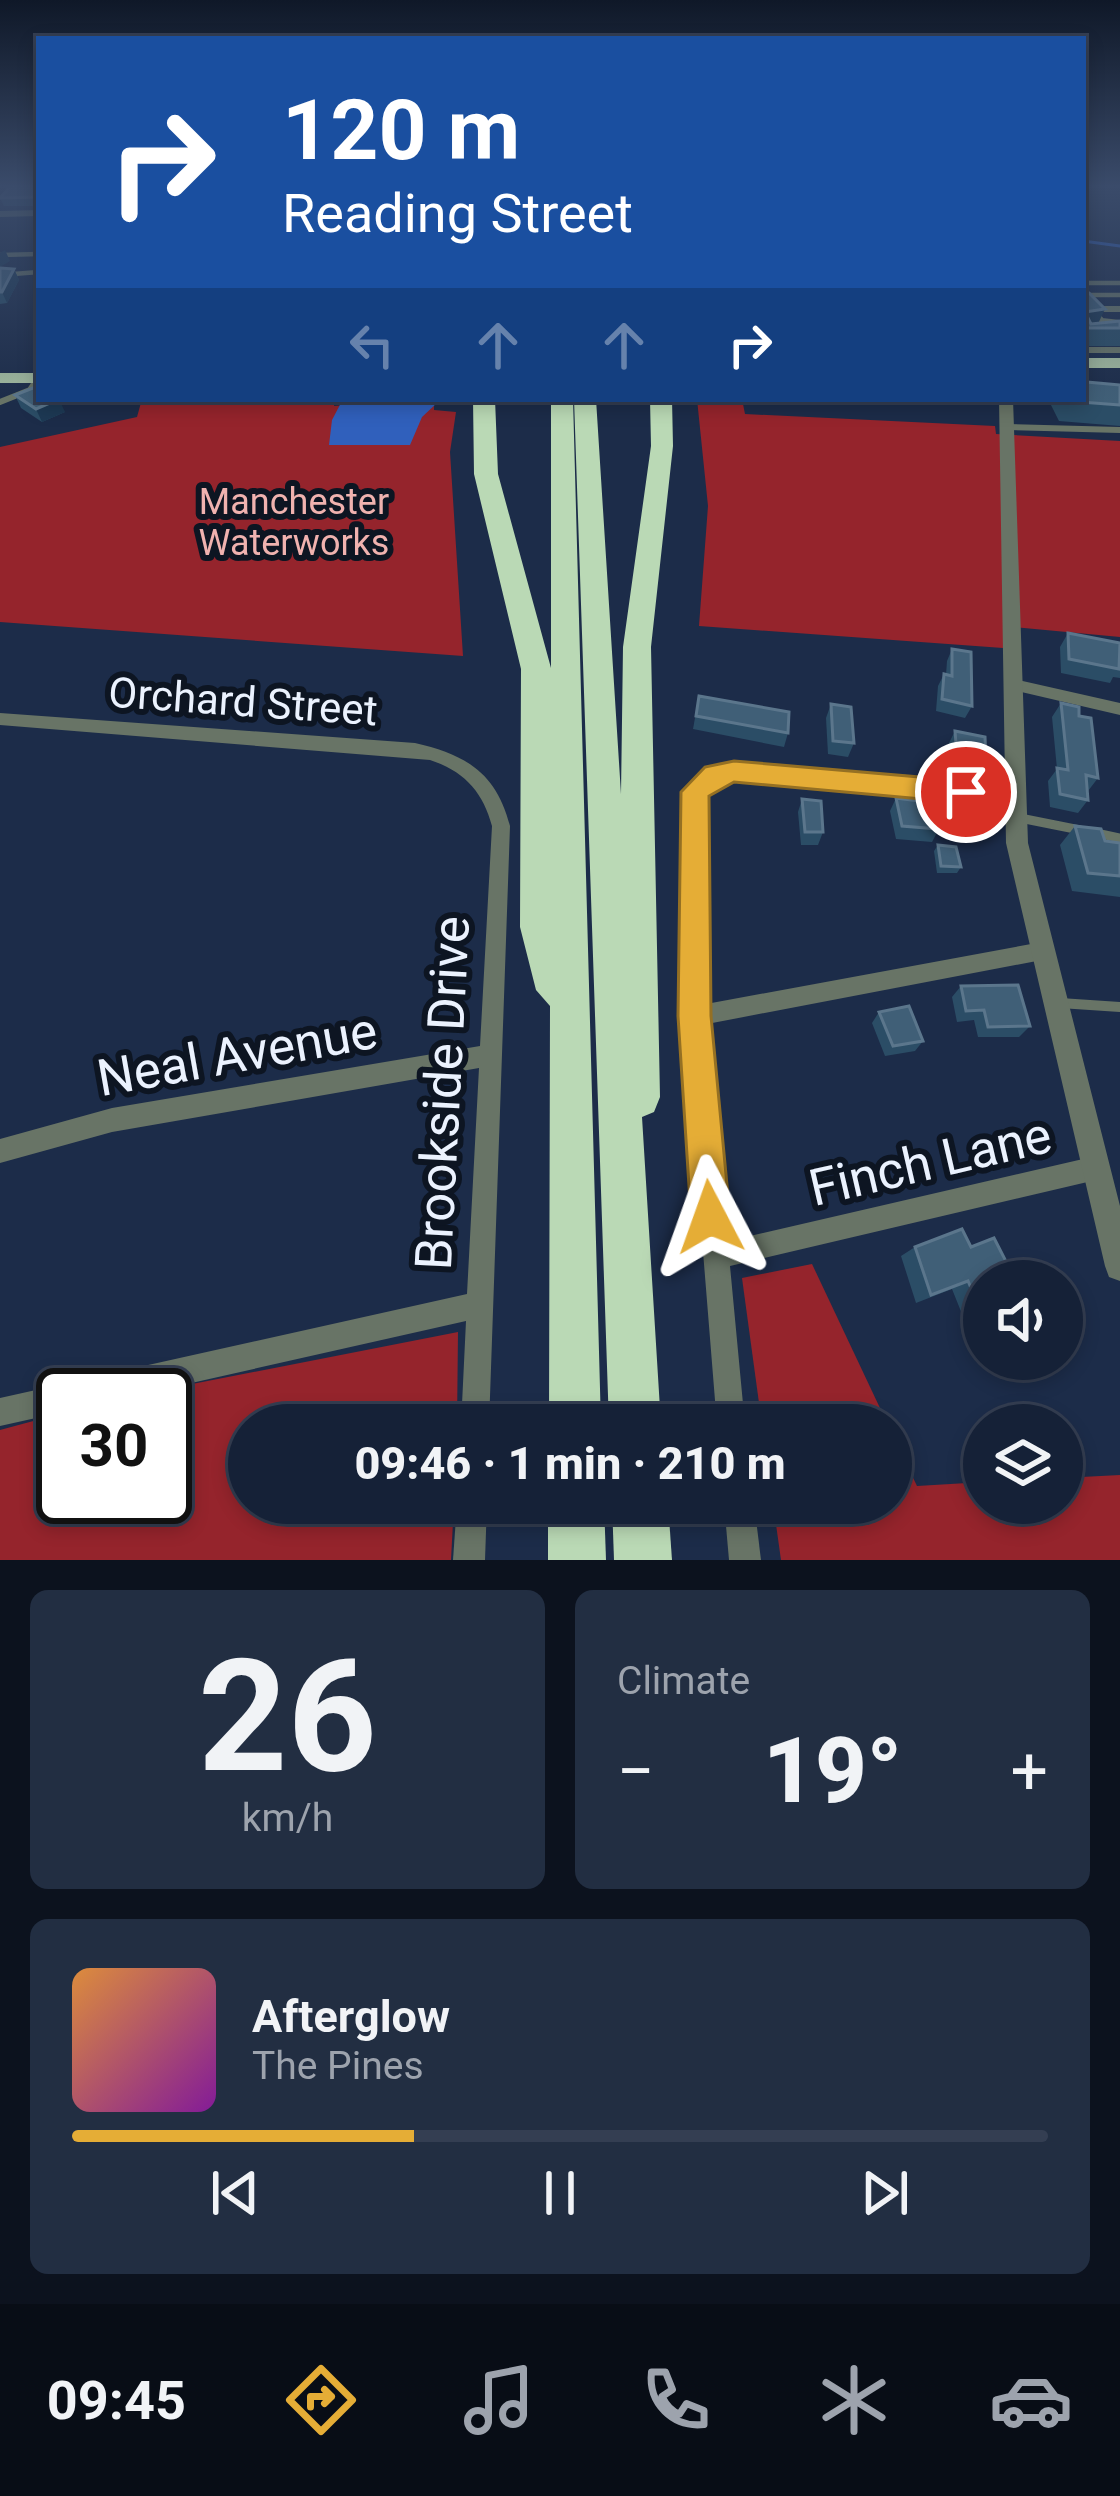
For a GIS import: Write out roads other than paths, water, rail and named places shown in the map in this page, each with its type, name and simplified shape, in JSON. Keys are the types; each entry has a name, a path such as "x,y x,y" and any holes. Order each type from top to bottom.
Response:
{"highway":[{"path":"484,402 480,452 486,497 529,627 536,669 539,927 569,1039"},
{"path":"562,402 575,1404"},
{"path":"585,402 634,1404"},
{"path":"625,1264 640,1118 637,647 662,446 662,402"},
{"path":"576,1524 577,1560"},
{"path":"641,1524 643,1560"}],"main road":[{"path":"1086,362 1119,355"},
{"path":"6,380 36,378"}],"street":[{"path":"1006,402 1013,806 1042,951 1116,1231 1120,1266"},
{"path":"1014,685 1120,709"},
{"name":"Orchard Street","path":"0,719 415,750 448,758 474,774"},
{"path":"729,1404 695,1016 691,818 700,784 734,772 1013,806"},
{"name":"Brookside Drive","path":"474,774 493,797 501,826 476,1404"},
{"path":"695,1016 1042,951"},
{"name":"Neal Avenue","path":"0,1150 112,1120 492,1055"},
{"name":"Finch Lane","path":"713,1257 1096,1168"},
{"path":"192,1369 481,1304"},
{"path":"0,1412 36,1404"},
{"path":"469,1560 471,1524"},
{"path":"741,1524 745,1560"}],"lane":[{"path":"0,275 36,272"},
{"path":"1086,283 1120,284"},
{"path":"1086,297 1120,296"},
{"path":"1086,302 1102,321 1120,323"},
{"path":"1091,309 1120,309"},
{"path":"1119,355 1106,334 1120,333"},
{"path":"1086,350 1119,355"},
{"path":"0,402 30,390 36,381"},
{"path":"1006,427 1120,430"},
{"path":"1013,806 1120,838"},
{"path":"1055,1002 1120,1007"}],"water":[{"path":"341,402 438,402 422,417 410,445 329,445 332,420"}],"park label":[{"name":"Manchester Waterworks","path":"294,522"}]}
